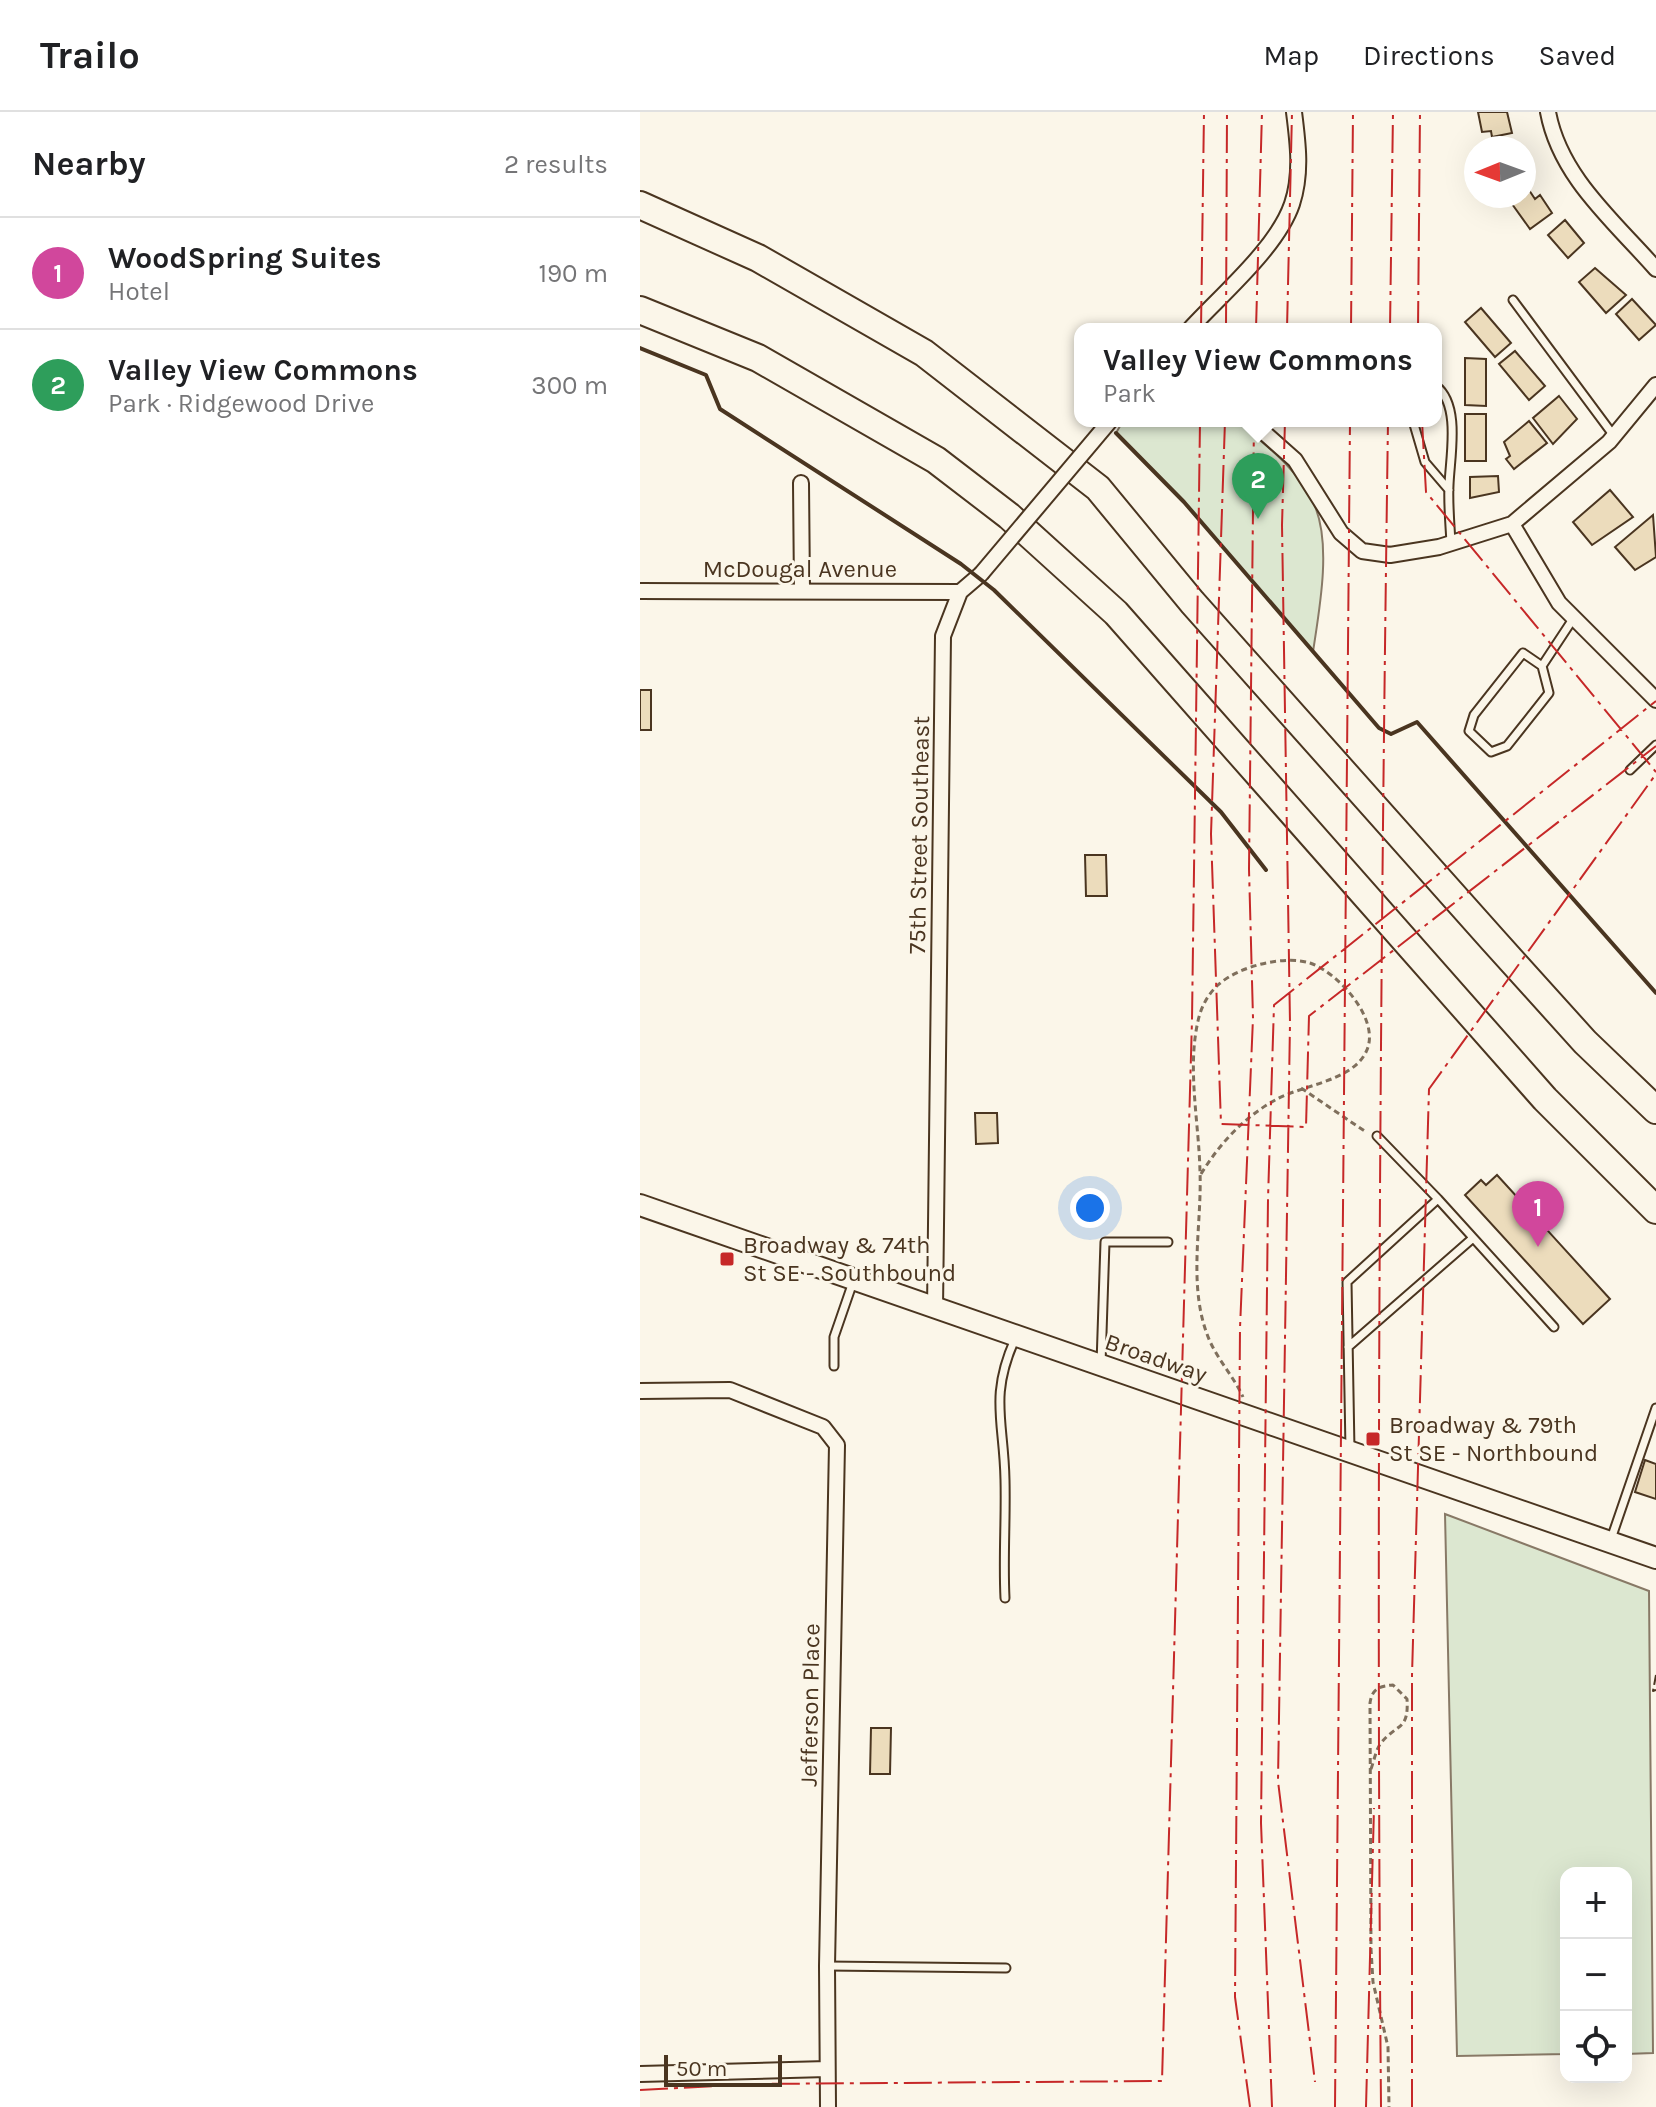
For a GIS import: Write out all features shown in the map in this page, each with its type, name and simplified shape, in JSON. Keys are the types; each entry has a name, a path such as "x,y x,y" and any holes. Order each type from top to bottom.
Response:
{"highway":[{"path":"640,205 758,258 924,353 1098,488 1192,602 1575,1031 1656,1110"},
{"path":"640,310 758,358 936,460 1009,516 1116,613 1545,1099 1656,1210"}],"street":[{"path":"1196,323 1267,245 1291,205 1300,158 1294,112"},
{"path":"1548,112 1551,131 1568,170 1656,269"},
{"path":"1258,427 1295,460 1341,533 1362,551 1390,555 1451,543 1512,524 1614,436 1656,385"},
{"name":"75th Street Southeast","path":"935,1309 943,636 960,592 981,574 1105,427"},
{"path":"801,483 802,590"},
{"path":"1512,524 1559,603 1656,700"},
{"name":"McDougal Avenue","path":"640,591 960,592"},
{"name":"Broadway","path":"640,1205 1656,1558"},
{"name":"Jefferson Place","path":"640,1391 730,1390 823,1427 837,1445 827,1966"},
{"path":"827,1966 828,2107"},
{"path":"640,2074 827,2069"}],"lane":[{"path":"1513,300 1614,436"},
{"path":"1442,394 1446,400 1452,434 1449,490 1451,543"},
{"path":"1415,427 1425,462 1449,490"},
{"path":"1542,666 1523,653 1474,715 1469,731 1491,752 1507,746 1549,693 1542,666 1573,619"},
{"path":"1630,770 1656,745"},
{"path":"1377,1136 1554,1327"},
{"path":"1350,1452 1347,1282 1438,1199"},
{"path":"1348,1347 1473,1238"},
{"path":"1100,1366 1105,1242 1168,1242"},
{"path":"834,1366 834,1337 854,1280"},
{"path":"1005,1598 1002,1547 1005,1476 998,1418 1001,1370 1016,1337"},
{"path":"1610,1542 1656,1408"},
{"path":"827,1966 1006,1968"}],"path":[{"path":"1201,1174 1234,1129 1278,1098 1338,1076 1356,1065 1367,1051 1370,1034 1366,1017 1329,975 1314,965 1299,961 1272,962 1221,982 1209,994 1198,1021 1195,1095 1201,1174 1197,1234 1200,1297 1206,1333 1234,1378 1252,1419"},
{"path":"1301,1088 1356,1128 1377,1136"},
{"path":"1371,1769 1380,1743 1402,1728 1408,1711 1407,1699 1393,1685 1378,1687 1372,1693 1371,1769 1371,1949 1373,1982 1388,2047 1389,2107"}],"green space":[{"path":"1120,427 1244,427 1293,472 1316,509 1323,542 1322,580 1313,652 1184,502 1116,433"},
{"path":"1445,1514 1649,1591 1653,2053 1632,2054 1632,1867 1560,1867 1560,2054 1457,2056"}],"building":[{"path":"1478,112 1507,112 1512,133 1492,136 1491,131 1482,132"},
{"path":"1540,195 1552,213 1530,229 1515,208 1536,208 1536,198"},
{"path":"1565,220 1584,243 1568,258 1548,235"},
{"path":"1595,268 1626,295 1606,313 1579,282"},
{"path":"1632,299 1656,325 1639,340 1616,314"},
{"path":"1481,308 1511,343 1495,357 1465,322"},
{"path":"1515,351 1545,386 1529,400 1499,364"},
{"path":"1465,358 1486,359 1486,406 1465,405"},
{"path":"1559,396 1577,419 1553,444 1533,418"},
{"path":"1465,414 1486,414 1486,461 1465,461"},
{"path":"1529,421 1547,443 1514,469 1506,459 1510,456 1504,442"},
{"path":"1498,476 1499,492 1470,498 1470,477"},
{"path":"1610,490 1633,517 1592,545 1573,522"},
{"path":"1653,515 1656,557 1635,570 1615,547"},
{"path":"640,690 651,690 651,730 640,730"},
{"path":"1085,855 1106,855 1107,896 1086,896"},
{"path":"975,1113 997,1113 998,1143 976,1144"},
{"path":"1497,1175 1610,1299 1583,1324 1465,1195 1481,1180 1486,1185"},
{"path":"1645,1460 1656,1464 1656,1499 1635,1492"},
{"path":"871,1728 891,1728 890,1774 870,1774"}],"fence":[{"path":"1656,1675 1653,1691 1656,1690"}],"wall":[{"path":"640,348 706,375 720,409 961,564 994,590 1221,812 1266,870"},
{"path":"1116,433 1184,502 1379,728 1391,734 1417,722 1656,993"}],"power":[{"path":"1201,323 1204,112"},
{"path":"1226,323 1227,112"},
{"path":"1256,323 1262,112"},
{"path":"1287,323 1292,112"},
{"path":"1351,323 1353,112"},
{"path":"1390,323 1393,112"},
{"path":"1418,323 1420,112"},
{"path":"640,2090 754,2084 1162,2081 1192,1020 1200,427"},
{"path":"1225,427 1211,834 1221,1124 1306,1127 1309,1016 1656,746"},
{"path":"1250,2107 1235,1997 1240,1328 1253,1018 1249,869 1254,427"},
{"path":"1285,427 1282,525 1290,1023 1278,1781 1315,2082"},
{"path":"1335,2107 1350,427"},
{"path":"1381,2107 1380,1264 1388,427"},
{"path":"1422,427 1426,492 1656,772"},
{"path":"1272,2107 1261,1823 1268,1199 1274,1005 1656,701"},
{"path":"1412,2107 1412,1675 1429,1089 1656,774"},
{"path":"1366,2107 1374,1808"}],"place":[{"name":"Valley View Commons","path":"1258,519"},
{"name":"WoodSpring Suites","path":"1538,1247"},
{"name":"Broadway & 74th St SE - Southbound","path":"727,1259"},
{"name":"Broadway & 79th St SE - Northbound","path":"1373,1439"}]}
